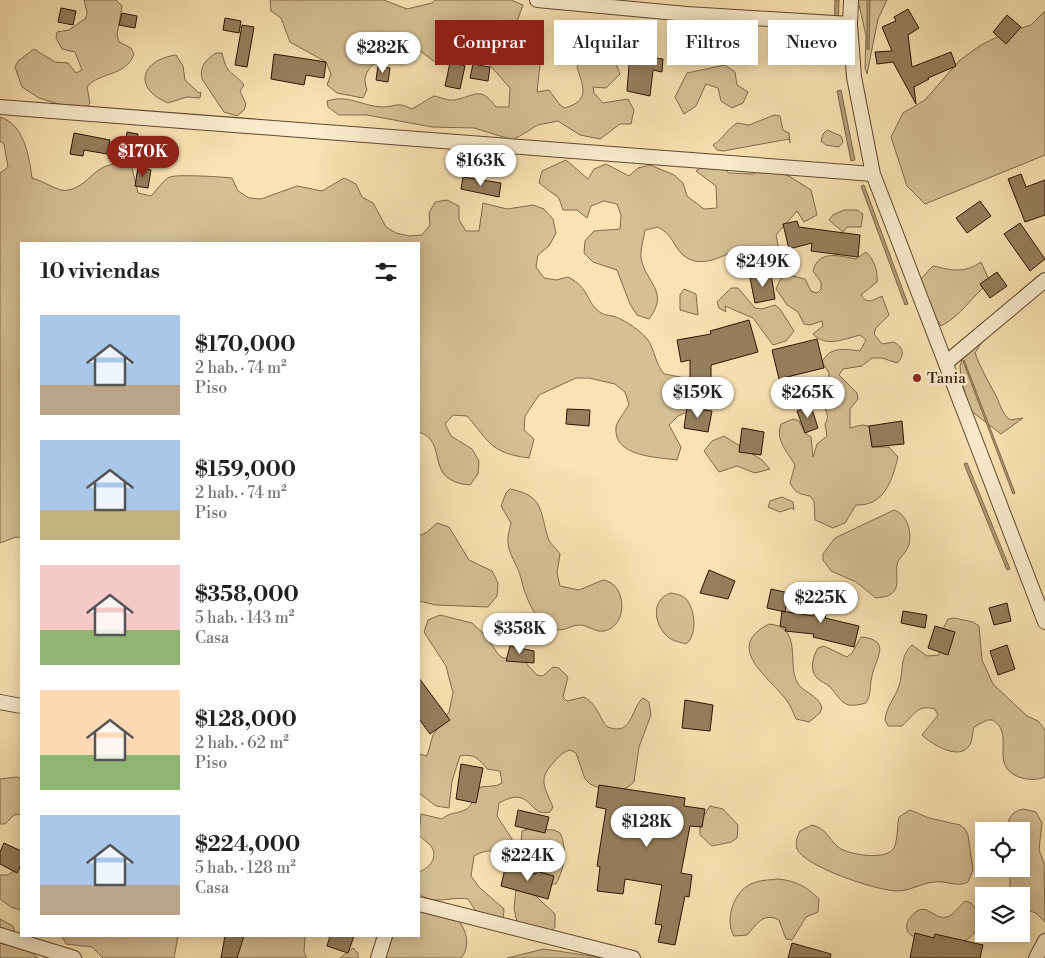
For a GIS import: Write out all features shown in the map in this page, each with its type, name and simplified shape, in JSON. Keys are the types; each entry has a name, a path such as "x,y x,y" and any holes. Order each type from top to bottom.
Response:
{"street":[{"path":"537,0 699,15 783,20"},
{"path":"850,20 851,0"},
{"path":"853,65 874,174 1045,622"},
{"path":"0,107 874,174"},
{"path":"947,362 1045,280"},
{"path":"0,702 20,706"},
{"path":"420,904 632,958"},
{"path":"0,935 74,958"},
{"path":"378,958 385,937"},
{"path":"1036,958 1045,941"}],"shaded area":[{"path":"84,0 116,0 122,6 117,35 119,42 131,48 134,54 125,67 92,82 87,87 90,103 85,109 78,110 39,98 22,87 15,67 18,61 34,49 55,62 68,63 76,73 82,70 75,52 62,49 56,38 57,32 69,30 86,18 87,12"},
{"path":"270,0 384,0 407,9 432,3 435,0 511,0 523,5 517,20 435,20 435,62 404,39 391,44 396,57 382,60 371,66 365,77 367,90 363,98 337,93 327,85 331,74 326,62 290,42 281,18 271,11"},
{"path":"835,0 839,0 838,20 834,20"},
{"path":"858,0 887,0 878,19 867,74 865,68 866,36"},
{"path":"867,0 870,0 869,50 867,49"},
{"path":"1045,11 1045,155 925,204 907,186 891,137 903,113 925,100 960,60 981,45 1005,33 1031,25"},
{"path":"216,53 222,53 228,69 244,85 240,91 246,104 244,110 237,116 224,112 202,79 202,67"},
{"path":"176,55 183,66 185,80 199,93 201,92 200,98 187,97 168,103 157,97 149,90 145,83 145,75 155,62"},
{"path":"490,65 540,65 537,92 549,90 560,105 565,108 573,105 582,97 583,87 577,67 578,65 616,65 620,74 606,88 593,87 594,93 603,103 628,99 634,110 631,124 620,124 600,139 580,135 558,121 538,125 513,140 474,128 432,127 367,115 339,115 328,107 327,101 342,99 382,107 400,105 412,109 434,96 452,100 481,94 491,100 496,107 509,107 510,88"},
{"path":"725,65 735,72 737,85 748,92 743,103 732,108 721,101 718,88 706,84 696,106 684,114 675,97 687,73"},
{"path":"841,90 855,160 851,161 837,91"},
{"path":"774,115 780,116 783,130 789,133 790,143 789,139 723,151 717,150 713,145 737,123 749,125"},
{"path":"0,117 15,126 20,134 27,151 32,178 60,190 69,190 77,187 103,167 111,165 132,168 138,193 151,196 165,180 174,176 232,178 238,191 249,198 261,199 297,186 322,191 344,178 356,184 362,197 373,203 386,227 396,233 409,236 422,235 430,225 429,213 435,202 447,200 459,206 459,220 466,231 479,231 483,203 507,209 533,205 544,209 553,219 556,233 549,246 538,255 536,267 544,278 556,280 568,277 581,286 596,309 605,315 624,321 648,340 664,374 702,381 709,393 703,405 678,416 669,425 681,447 677,460 638,454 621,444 617,437 616,427 629,404 625,392 615,384 589,378 576,378 539,395 525,416 524,430 534,439 529,458 516,456 498,449 486,439 467,416 453,415 445,424 451,436 472,449 479,461 478,474 470,485 455,482 446,476 441,469 433,444 428,437 420,433 420,242 20,242 20,538 16,537 0,543 0,173 8,167 4,144 0,141"},
{"path":"827,130 841,136 843,142 839,147 826,145 821,141 823,134"},
{"path":"566,160 588,179 594,169 606,164 629,176 638,168 650,165 674,175 683,183 687,196 704,209 717,208 716,186 696,171 707,163 719,164 729,173 753,174 764,168 789,176 811,190 817,215 804,222 797,211 776,235 781,260 770,268 757,266 741,247 712,260 697,261 690,259 683,255 670,236 663,230 658,227 645,230 641,258 657,294 655,309 649,319 637,315 630,304 617,270 593,262 584,253 585,241 594,231 620,229 621,215 617,204 604,201 591,206 587,218 577,210 563,210 559,198 539,183 542,171"},
{"path":"864,185 908,304 905,305 861,186"},
{"path":"844,210 857,210 863,214 861,227 847,227 843,232 829,220 833,215"},
{"path":"866,252 875,266 877,282 861,295 865,300 871,301 882,296 889,315 876,328 874,334 882,344 894,342 897,344 902,354 897,363 882,358 872,358 862,366 843,369 839,375 857,393 858,399 850,409 850,428 862,425 869,426 872,447 889,447 898,457 886,490 874,501 856,505 845,523 833,528 815,520 814,501 810,496 796,491 790,483 795,465 781,440 781,424 793,419 799,421 805,433 811,437 813,457 817,444 827,436 826,412 811,394 812,387 817,383 822,386 828,385 829,373 822,362 829,353 834,351 843,349 860,351 866,340 860,335 829,342 818,338 813,334 823,326 822,321 810,325 804,324 798,312 787,305 776,289 781,278 793,276 805,279 811,291 817,293 821,289 821,282 813,271 820,259 837,256 856,259"},
{"path":"981,262 990,282 955,317 941,326 916,284 933,266 963,270"},
{"path":"731,288 738,288 755,308 762,309 775,305 780,309 794,331 786,341 773,345 753,318 725,306 726,312 719,308 717,302"},
{"path":"684,289 696,294 698,315 680,310 680,295"},
{"path":"985,337 975,353 981,368 1007,417 1010,420 1023,418 1001,434 970,410 961,379 960,366 966,347"},
{"path":"963,361 1015,493 1013,494"},
{"path":"724,436 762,460 770,469 755,473 737,466 719,472 704,451 712,441"},
{"path":"967,463 1010,569 1007,570 964,464"},
{"path":"510,489 529,496 539,506 549,540 560,554 557,573 560,586 579,590 603,580 611,583 617,589 622,605 621,613 618,621 612,627 604,631 578,625 560,630 552,629 533,611 520,573 508,546 511,523 501,506 506,493"},
{"path":"782,497 793,502 794,510 792,508 780,512 768,507 770,501"},
{"path":"894,510 899,512 906,521 910,532 909,544 898,563 896,588 888,596 876,598 856,582 831,571 823,560 823,554 835,538"},
{"path":"437,523 449,527 469,560 492,571 498,583 497,596 488,607 436,605 420,601 420,536"},
{"path":"671,593 679,595 689,603 693,615 694,628 690,640 686,644 668,637 663,632 657,619 657,606 665,596"},
{"path":"440,615 472,623 486,636 498,654 503,658 523,660 537,675 543,676 553,667 559,668 568,677 563,697 567,701 584,697 597,709 608,727 616,729 627,725 639,702 643,698 649,702 651,715 639,747 634,782 628,787 622,790 602,789 590,784 585,779 576,753 570,750 559,756 549,768 544,779 545,789 553,807 550,812 543,813 524,799 518,797 499,803 497,816 512,839 512,852 488,851 479,853 474,856 471,876 479,887 504,909 503,921 479,916 468,899 437,900 425,898 420,895 420,871 432,862 434,855 431,846 420,836 421,814 442,819 470,806 478,788 502,783 500,771 487,769 473,756 465,755 460,756 452,781 449,808 436,806 420,794 420,754 427,756 433,735 449,712 453,693 446,666 424,632 428,620"},
{"path":"954,618 973,622 979,626 982,660 993,684 1027,716 1038,721 1045,730 1045,777 1028,779 1011,773 1003,759 1003,734 1000,727 993,720 987,720 974,727 969,746 959,752 945,750 922,735 938,715 935,709 920,709 902,726 888,726 885,720 886,715 899,686 905,654 912,645 927,656 939,655 942,631 948,619"},
{"path":"769,624 780,627 786,632 792,647 794,674 797,682 817,699 822,707 820,713 809,722 796,719 780,692 754,663 750,653 750,643 756,633"},
{"path":"861,637 877,642 880,651 866,703 848,705 841,701 828,686 817,678 812,667 813,659 818,648 824,646 847,657 852,653"},
{"path":"17,777 20,778 20,814 14,815 5,824 0,824 0,779"},
{"path":"710,806 723,809 738,825 737,838 731,842 712,846 700,835 700,822"},
{"path":"910,810 929,818 960,825 965,829 968,835 973,870 968,882 955,884 934,882 902,891 888,890 843,877 827,870 803,856 797,849 796,844 800,831 812,825 824,831 843,850 876,856 890,852 894,848 896,841 899,817"},
{"path":"1019,810 1036,812 1042,823 1039,850 1044,863 1045,922 1036,913 1030,911 1030,887 1010,887 1010,877 1030,877 1030,822 1008,822"},
{"path":"528,829 554,830 560,833 564,846 564,859 556,884 549,884 542,874 531,868 521,845 522,831"},
{"path":"18,868 20,869 20,910 11,907 0,899 0,875 8,875"},
{"path":"778,879 790,881 810,891 819,899 818,912 806,917 792,940 786,939 779,920 769,917 757,923 747,935 734,936 730,922 731,914 732,907 740,893 754,883"},
{"path":"525,886 555,914 555,927 551,932 518,927 514,908 516,890"},
{"path":"420,901 456,918 465,932 467,943 461,958 381,958 384,937 420,937"},
{"path":"965,901 971,903 975,908 975,931 968,939 962,942 915,937 908,932 907,922 920,910 929,911 942,917 950,916"},
{"path":"0,919 13,926 15,932 14,946 32,953 38,958 0,958"},
{"path":"62,937 178,937 174,958 103,958 92,947 66,944"},
{"path":"230,937 305,937 304,952 307,958 228,958"},
{"path":"353,948 358,953 358,958 340,958"},
{"path":"544,949 604,958 507,958"}],"building":[{"path":"61,8 76,11 73,25 58,22"},
{"path":"908,9 919,28 908,35 912,67 951,52 956,66 928,78 914,87 916,104 893,62 877,64 875,52 892,51 882,27 896,21 894,17"},
{"path":"122,13 137,16 135,28 119,25"},
{"path":"1007,15 1021,27 1006,44 993,32"},
{"path":"225,18 241,21 239,33 223,30"},
{"path":"242,25 254,27 247,67 235,65"},
{"path":"274,54 326,62 324,78 306,75 304,85 271,79"},
{"path":"657,58 663,59 662,72 653,70 650,96 627,91 629,65 657,65"},
{"path":"450,65 465,66 460,89 445,86"},
{"path":"473,65 490,67 488,81 470,78"},
{"path":"378,66 390,68 388,82 376,80"},
{"path":"127,132 138,134 135,153 124,151"},
{"path":"74,133 110,140 107,154 84,150 83,156 70,154"},
{"path":"138,167 151,170 148,188 135,186"},
{"path":"1021,174 1026,187 1045,180 1045,215 1025,222 1008,179"},
{"path":"463,177 501,183 499,197 461,189"},
{"path":"980,201 991,216 967,233 956,218"},
{"path":"797,221 799,227 860,235 858,257 811,251 812,243 789,249 783,224"},
{"path":"1020,223 1045,259 1030,271 1004,234"},
{"path":"997,272 1007,286 990,298 980,284"},
{"path":"771,274 775,299 755,303 750,278"},
{"path":"749,320 758,352 711,365 711,383 690,383 690,360 681,362 677,340 711,334 710,331"},
{"path":"817,339 824,368 779,379 772,350"},
{"path":"811,406 818,428 805,433 797,411"},
{"path":"687,407 712,411 708,432 684,428"},
{"path":"567,409 590,410 589,426 566,424"},
{"path":"902,421 904,444 872,447 869,426"},
{"path":"742,428 764,432 761,455 739,452"},
{"path":"709,570 735,581 728,599 700,593"},
{"path":"822,588 833,592 825,618 859,626 854,647 813,637 814,634 785,631 786,628 780,626 782,611 813,616"},
{"path":"771,589 789,593 785,612 767,608"},
{"path":"1007,603 1011,621 994,625 989,608"},
{"path":"903,611 927,615 925,628 901,623"},
{"path":"935,626 955,632 948,655 928,648"},
{"path":"1007,645 1015,669 998,675 990,651"},
{"path":"510,646 534,651 534,663 506,661"},
{"path":"420,679 450,720 430,734 420,720"},
{"path":"685,700 713,705 710,731 682,728"},
{"path":"461,764 483,768 476,803 456,799"},
{"path":"599,785 685,798 684,806 705,809 702,827 690,826 681,873 692,875 689,897 685,896 675,945 658,942 662,925 655,924 662,885 625,879 623,894 597,891 600,867 597,866 606,809 596,807"},
{"path":"518,810 549,817 545,833 515,826"},
{"path":"4,843 20,851 20,866 17,873 0,864 0,852"},
{"path":"505,868 536,874 536,871 554,876 548,899 501,886"},
{"path":"915,933 934,938 935,934 983,945 980,958 910,958"},
{"path":"225,937 244,937 237,958 221,958"},
{"path":"330,937 354,937 348,953 327,946"},
{"path":"792,943 831,954 830,958 788,958"}],"place":[{"name":"Tania","path":"917,378"}]}
